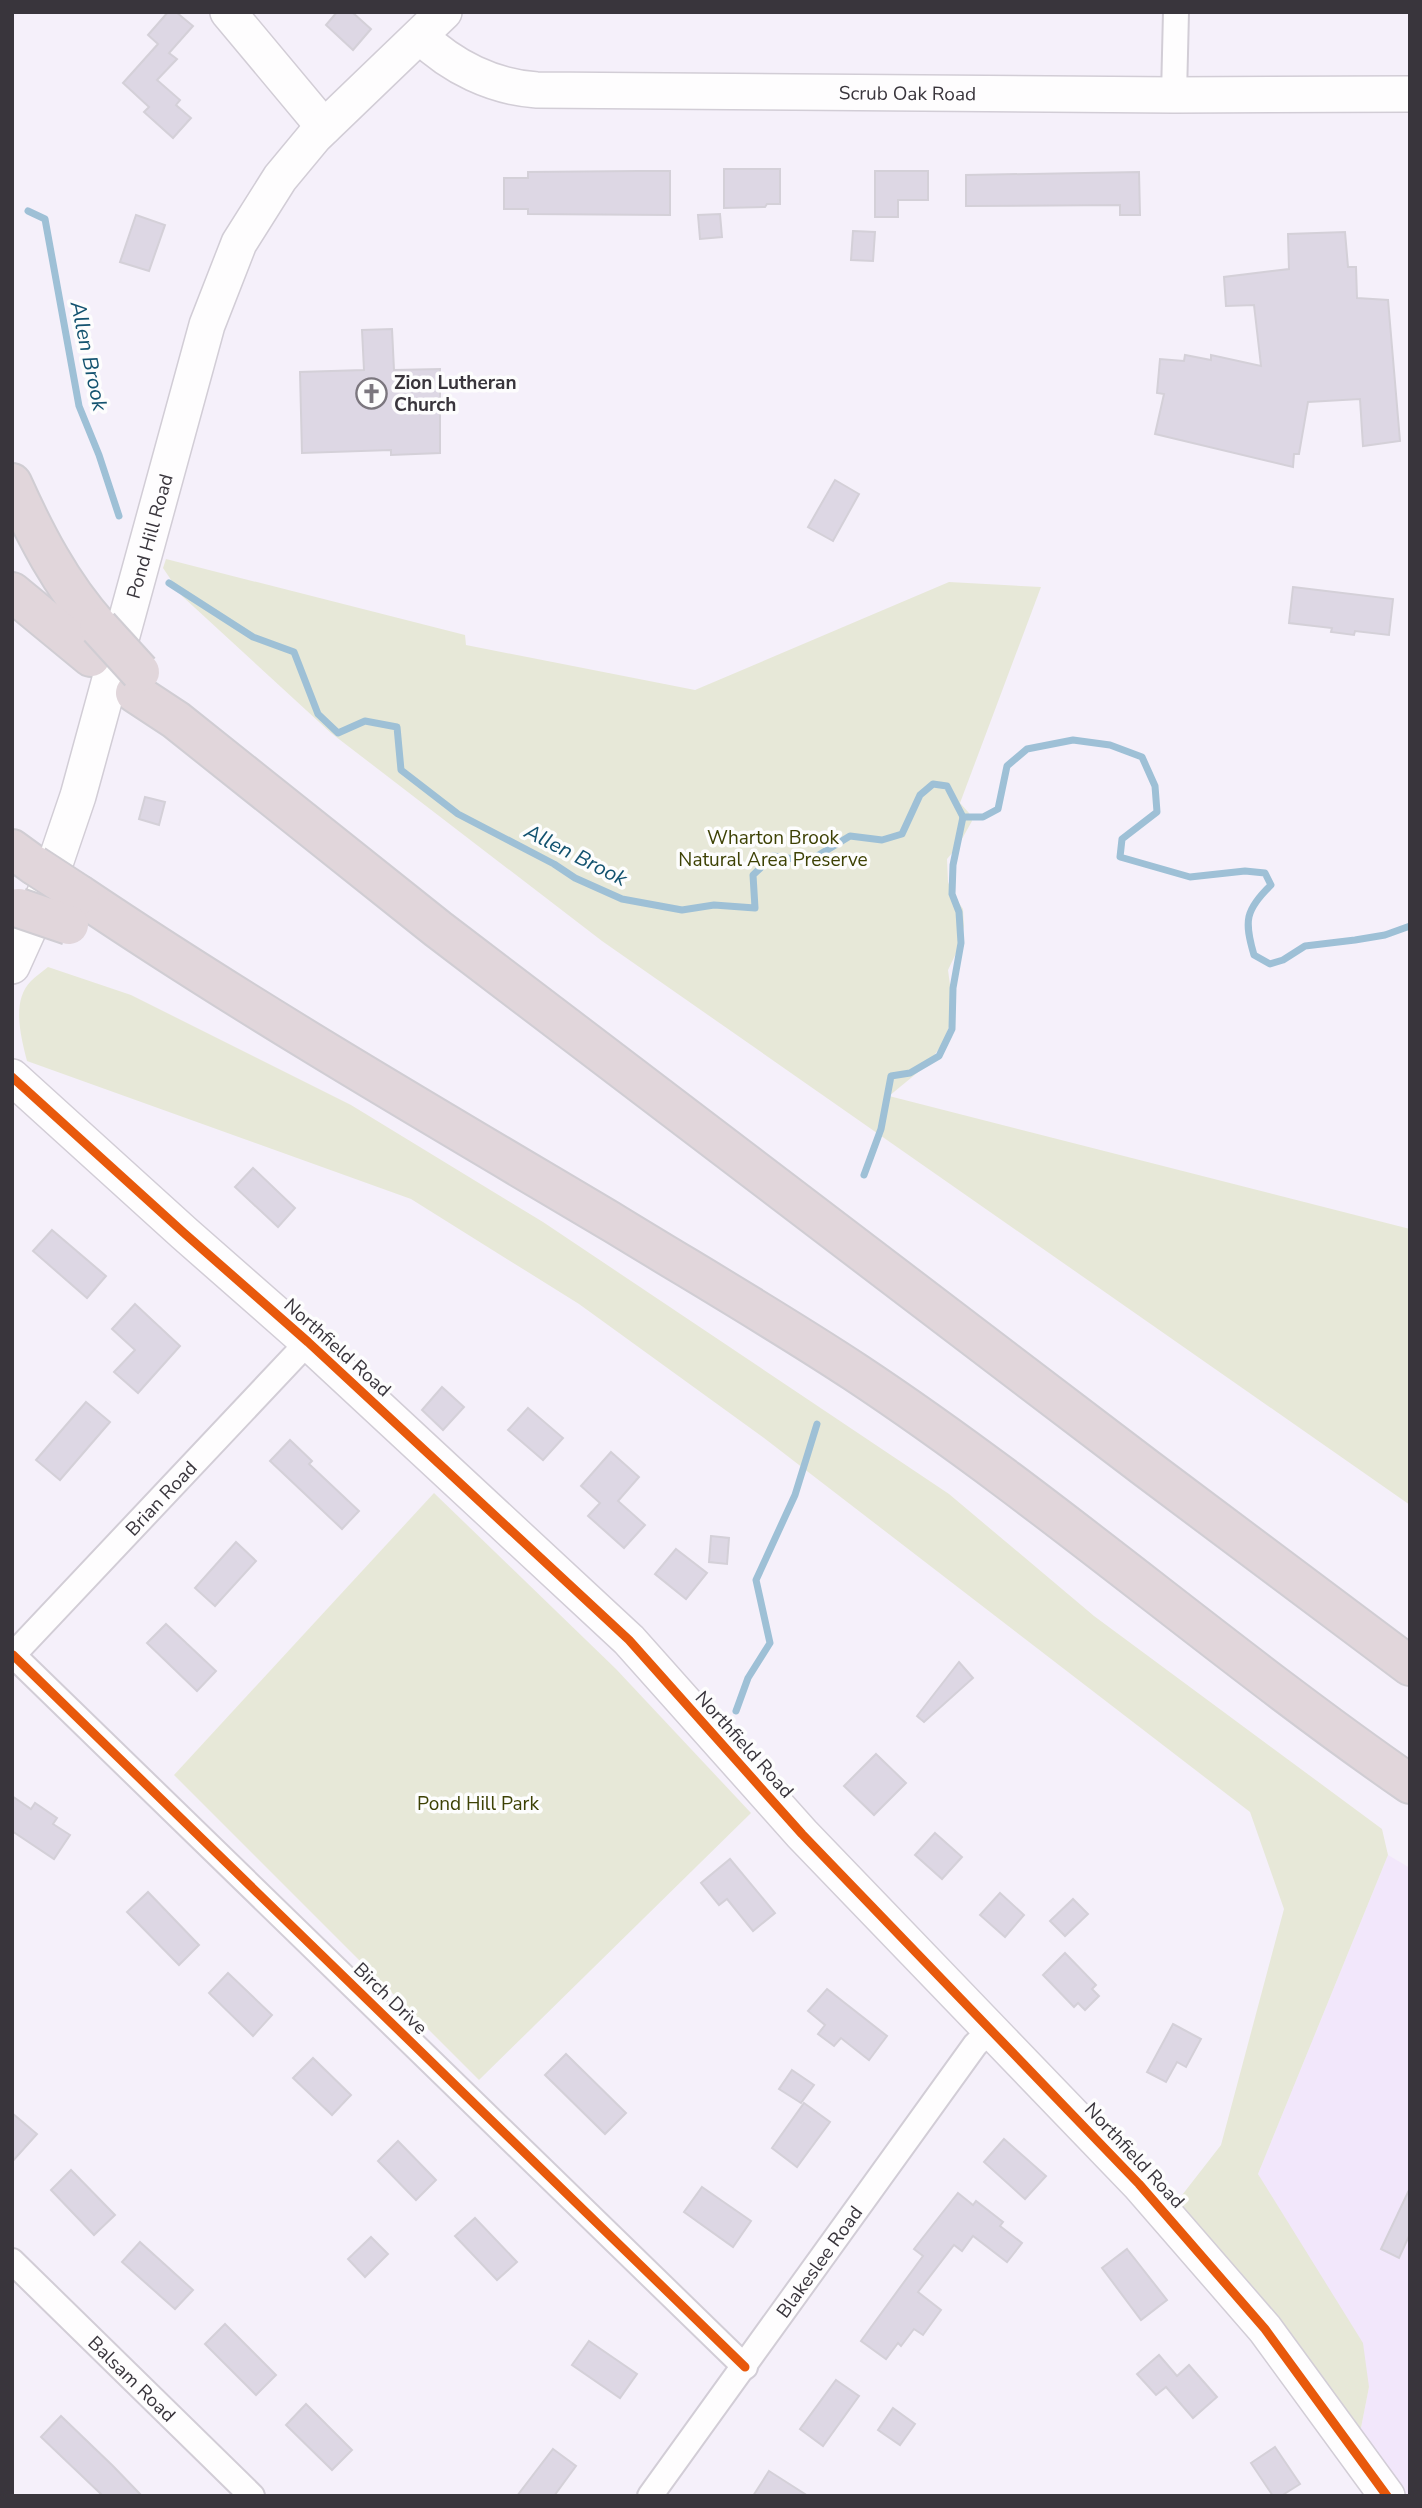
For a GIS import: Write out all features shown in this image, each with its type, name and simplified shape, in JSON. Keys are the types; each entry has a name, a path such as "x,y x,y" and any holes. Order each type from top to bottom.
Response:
{"highway":[{"path":"12,483 48,554 76,598 95,642"},
{"path":"12,592 95,642 176,720 438,929 1410,1666"},
{"path":"23,857 75,910 219,986 753,1307 856,1373 967,1451 1289,1696 1410,1784"},
{"path":"16,907 75,910"}],"street":[{"path":"228,12 324,127"},
{"path":"1174,95 1176,12"},
{"name":"Pond Hill Road","path":"12,966 46,893 71,818 216,296 239,243 265,198 296,157 432,24"},
{"name":"Scrub Oak Road","path":"432,24 441,54 498,84 526,90 1410,94"},
{"name":"Northfield Road","path":"12,1077 308,1342 629,1640 802,1834 1139,2183 1265,2329 1387,2496"},
{"name":"Brian Road","path":"13,1655 308,1342"},
{"name":"Birch Drive","path":"13,1655 745,2367"},
{"name":"Blakeslee Road","path":"650,2496 967,2056 991,2029"},
{"name":"Balsam Road","path":"12,2261 252,2496"}],"shaded area":[{"path":"1388,1855 1410,1868 1410,2496 1407,2496 1359,2438 1369,2387 1258,2174"}],"green space":[{"name":"Wharton Brook Natural Area Preserve","path":"166,559 465,635 466,645 695,690 949,582 1041,587 960,803 972,821 947,859 948,882 963,909 964,926 960,945 948,970 953,1007 951,1021 943,1043 928,1064 889,1096 1410,1229 1410,1505 602,941 331,733 182,596 163,568"},
{"path":"48,967 131,995 351,1105 543,1222 949,1494 1094,1616 1382,1829 1388,1855 1258,2174 1363,2343 1369,2387 1359,2438 1172,2208 1221,2145 1284,1909 1250,1812 764,1438 579,1304 411,1199 27,1061 19,1020 21,999 31,981"},
{"name":"Pond Hill Park","path":"434,1493 616,1669 751,1813 479,2080 174,1775"}],"building":[{"path":"168,12 176,12 193,26 169,53 177,59 157,80 180,100 176,105 191,118 173,138 144,112 149,107 123,83 158,44 148,35"},
{"path":"337,12 352,12 371,29 353,50 326,25"},
{"path":"724,169 780,169 780,204 724,208"},
{"path":"670,171 670,215 528,214 528,209 504,209 504,178 528,178 528,172"},
{"path":"875,171 928,171 928,200 898,200 898,217 875,217"},
{"path":"1139,172 1140,215 1120,215 1120,205 966,206 966,175"},
{"path":"720,214 722,237 700,239 698,215"},
{"path":"136,215 165,225 149,271 120,262"},
{"path":"853,231 875,232 873,261 851,260"},
{"path":"1345,232 1348,267 1356,267 1357,298 1388,300 1400,441 1363,446 1360,399 1308,402 1299,454 1294,454 1293,467 1155,434 1164,394 1157,393 1160,359 1184,361 1185,355 1211,360 1211,355 1261,366 1254,305 1226,306 1224,277 1289,269 1288,234"},
{"name":"Zion Lutheran Church","path":"392,329 394,370 440,369 440,453 391,455 391,450 302,453 300,372 364,370 362,330"},
{"path":"835,480 859,494 833,541 808,527"},
{"path":"1293,587 1393,599 1389,635 1355,631 1354,635 1331,632 1332,628 1289,623"},
{"path":"145,797 165,802 159,825 139,819"},
{"path":"253,1168 295,1208 278,1227 235,1187"},
{"path":"52,1230 106,1276 87,1298 33,1251"},
{"path":"135,1304 180,1346 138,1393 114,1372 135,1350 112,1329"},
{"path":"442,1387 464,1407 443,1430 422,1410"},
{"path":"86,1402 110,1422 60,1480 36,1460"},
{"path":"528,1408 563,1438 543,1460 508,1430"},
{"path":"290,1440 312,1461 309,1464 359,1511 342,1529 270,1461"},
{"path":"611,1452 639,1477 618,1501 645,1525 624,1548 588,1516 600,1503 581,1486"},
{"path":"711,1536 729,1538 727,1564 709,1562"},
{"path":"236,1542 256,1561 215,1606 195,1588"},
{"path":"676,1549 707,1573 686,1599 655,1574"},
{"path":"166,1624 216,1671 197,1691 147,1643"},
{"path":"959,1662 973,1678 924,1722 917,1716"},
{"path":"876,1754 906,1783 874,1815 844,1786"},
{"path":"12,1796 31,1809 35,1803 57,1818 53,1824 70,1835 54,1859 12,1831"},
{"path":"935,1833 962,1857 942,1879 915,1855"},
{"path":"730,1859 775,1913 753,1931 727,1899 719,1905 701,1883"},
{"path":"148,1892 199,1945 179,1965 127,1912"},
{"path":"1000,1893 1024,1915 1005,1937 980,1915"},
{"path":"1073,1899 1088,1914 1065,1936 1050,1921"},
{"path":"1065,1953 1096,1985 1092,1989 1099,1996 1085,2010 1078,2003 1074,2007 1043,1975"},
{"path":"228,1973 272,2015 253,2036 209,1993"},
{"path":"827,1989 887,2036 869,2060 841,2038 834,2046 818,2034 825,2025 808,2011"},
{"path":"1173,2024 1201,2039 1186,2067 1177,2062 1166,2082 1147,2072"},
{"path":"566,2054 626,2113 605,2134 545,2075"},
{"path":"313,2058 351,2095 332,2115 293,2078"},
{"path":"792,2070 814,2085 801,2103 779,2089"},
{"path":"804,2103 830,2122 797,2167 772,2148"},
{"path":"12,2113 37,2134 12,2162"},
{"path":"1004,2139 1046,2176 1025,2199 984,2162"},
{"path":"398,2141 436,2180 416,2200 378,2161"},
{"path":"71,2170 115,2215 94,2235 51,2190"},
{"path":"702,2187 751,2221 733,2247 684,2212"},
{"path":"1410,2188 1410,2234 1399,2258 1381,2249"},
{"path":"958,2193 973,2205 976,2201 1003,2222 1000,2226 1022,2243 1007,2262 973,2236 962,2251 954,2245 918,2292 941,2310 923,2335 914,2329 901,2346 898,2343 886,2359 861,2341 923,2256 914,2249"},
{"path":"475,2218 517,2262 497,2280 455,2236"},
{"path":"371,2237 388,2254 365,2277 348,2259"},
{"path":"140,2242 193,2290 175,2309 122,2262"},
{"path":"1127,2249 1167,2300 1141,2320 1102,2268"},
{"path":"225,2324 276,2375 256,2395 205,2344"},
{"path":"589,2341 637,2374 620,2398 572,2365"},
{"path":"1159,2355 1177,2376 1189,2365 1217,2397 1193,2418 1166,2387 1156,2395 1137,2374"},
{"path":"836,2380 859,2396 823,2446 800,2429"},
{"path":"306,2404 352,2450 332,2470 286,2425"},
{"path":"893,2408 915,2424 900,2445 878,2430"},
{"path":"61,2416 142,2496 103,2496 41,2437"},
{"path":"1275,2447 1300,2484 1281,2496 1273,2496 1251,2463"},
{"path":"553,2449 576,2466 554,2496 517,2496"},
{"path":"769,2471 808,2496 753,2496"}],"waterway":[{"name":"Allen Brook","path":"28,211 45,219 79,406 119,516"},
{"name":"Allen Brook","path":"169,583 253,637 294,652 318,714 338,733 365,721 397,727 401,770 458,814 554,864 575,878 622,899 682,910 714,905 755,908 753,875 773,856 809,861 850,836 882,840 902,834 920,795 933,784 947,786 963,817 983,817 998,809 1007,766 1027,749 1073,740 1110,745 1142,757 1155,786 1157,812 1122,839 1120,857 1190,877 1245,871 1265,873 1271,885 1256,902 1248,925 1254,955 1270,964 1283,960 1305,946 1385,935 1410,926"},
{"path":"864,1175 881,1129 891,1076 910,1073 939,1056 952,1029 953,988 961,943 959,912 952,894 953,865 963,817"},
{"path":"736,1711 748,1678 770,1643 756,1580 795,1495 817,1424"}],"cycle path":[{"path":"12,1077 308,1342 629,1640 802,1834 1139,2184 1265,2329 1387,2496"},
{"path":"13,1655 745,2367"}],"place":[{"name":"Zion Lutheran Church","path":"371,393"}]}
